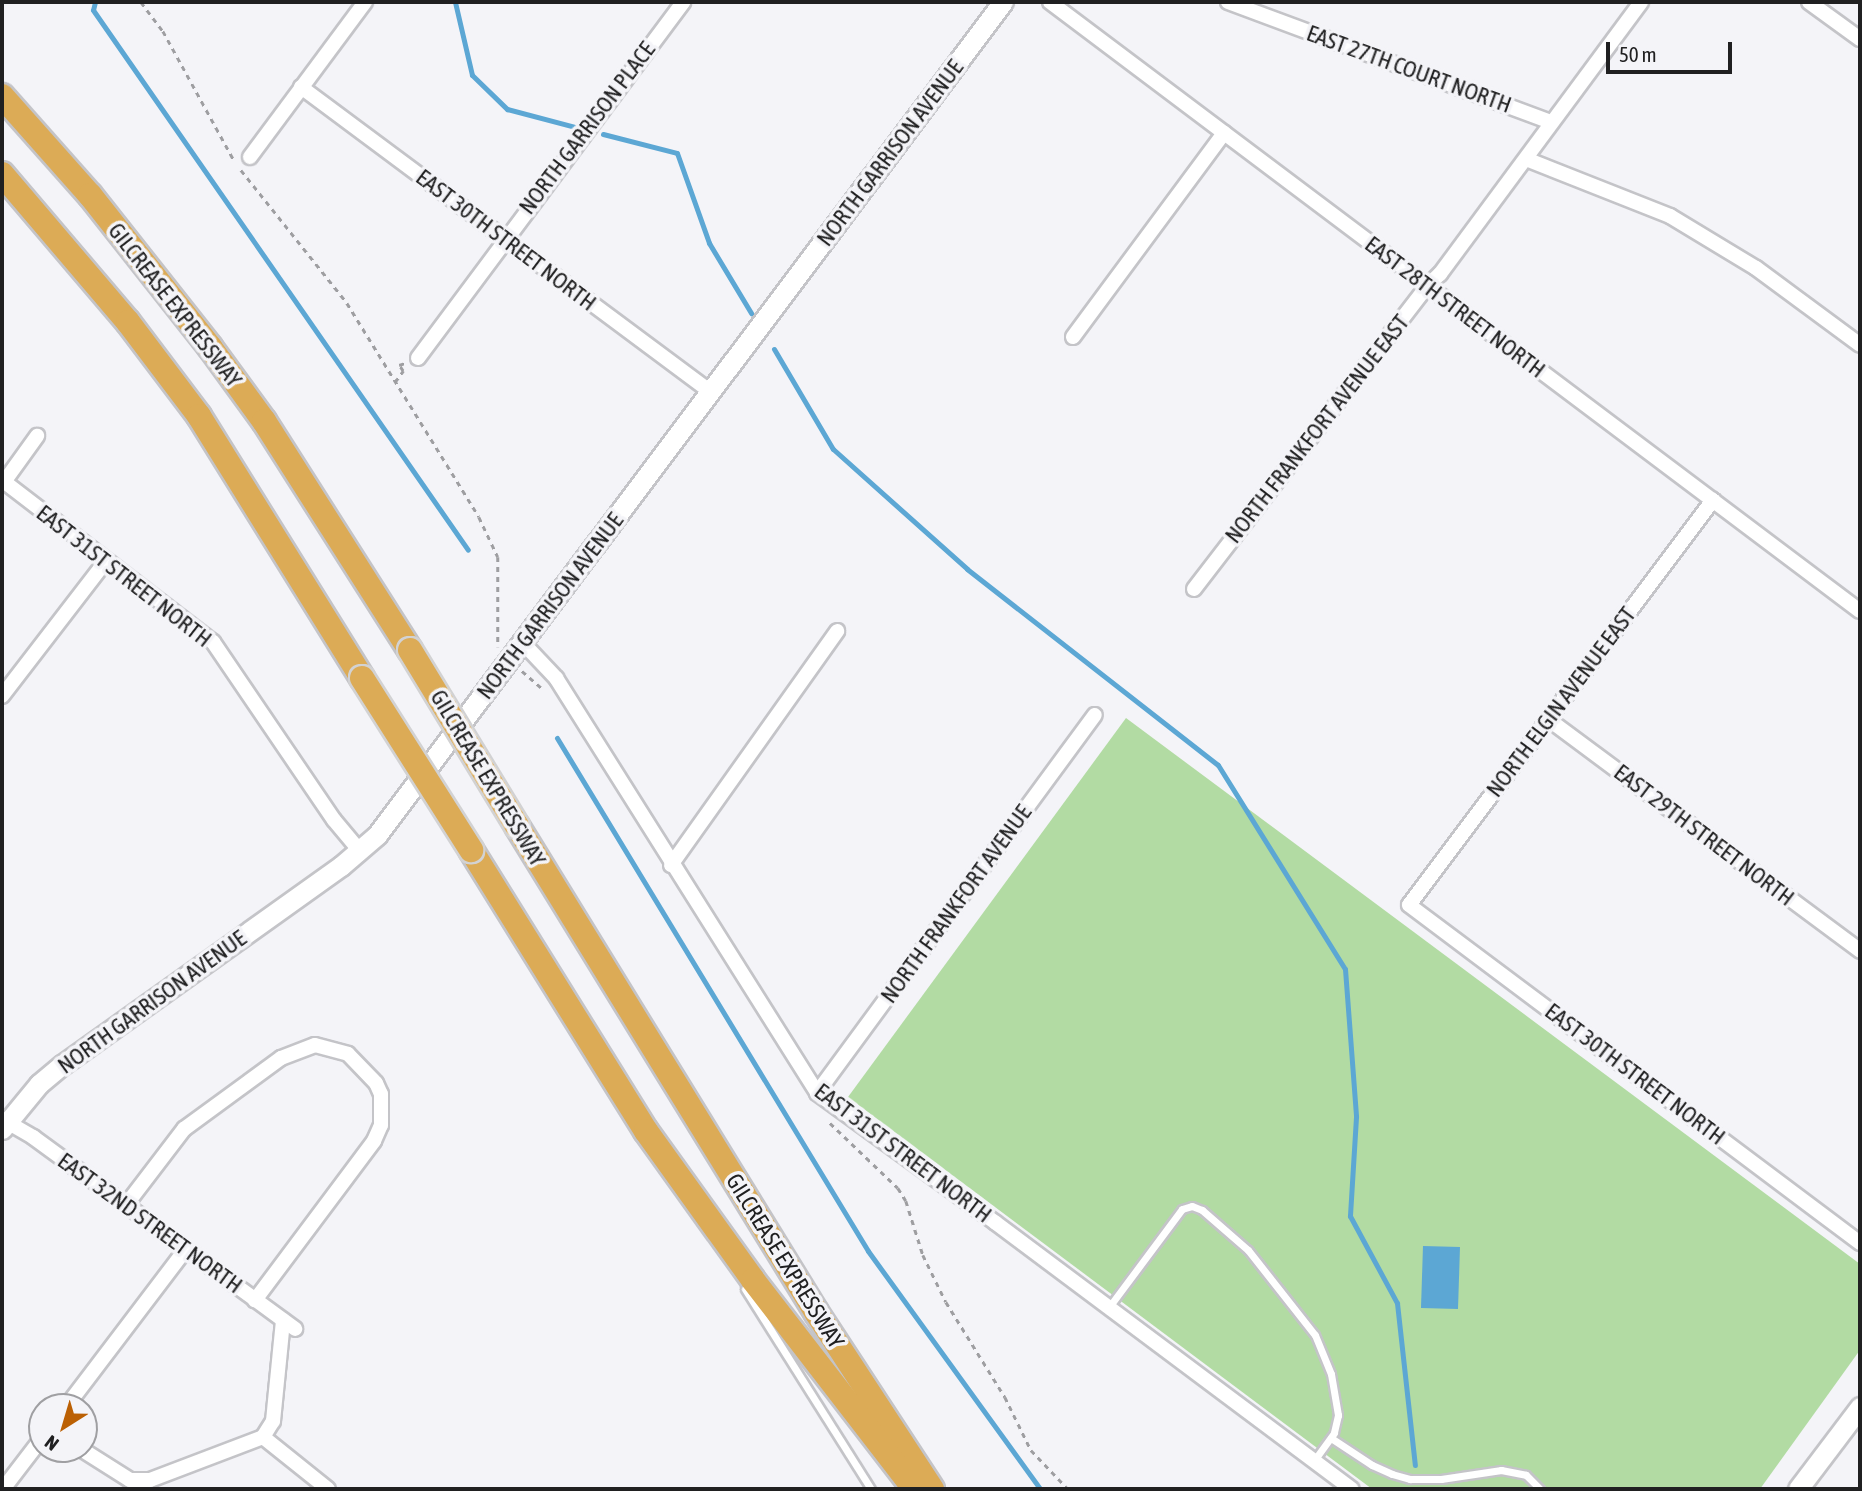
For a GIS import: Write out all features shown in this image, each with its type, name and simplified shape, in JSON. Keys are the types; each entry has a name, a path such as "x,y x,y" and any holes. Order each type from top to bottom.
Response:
{"highway":[{"name":"GILCREASE EXPRESSWAY","path":"2,96 90,195 210,347 264,421 410,650 816,1312 932,1489"},
{"name":"GILCREASE EXPRESSWAY","path":"2,174 128,322 199,416 646,1131"},
{"path":"646,1131 753,1280 915,1489"}],"street":[{"path":"250,157 365,2"},
{"name":"NORTH GARRISON PLACE","path":"418,358 683,2"},
{"name":"NORTH GARRISON AVENUE","path":"4,1123 39,1084 62,1065 360,850 392,816 1003,2"},
{"name":"EAST 28TH STREET NORTH","path":"1051,2 1860,611"},
{"name":"EAST 27TH COURT NORTH","path":"1228,2 1551,122"},
{"name":"NORTH FRANKFORT AVENUE EAST","path":"1194,589 1526,159 1641,2"},
{"path":"1809,2 1860,39"},
{"name":"EAST 30TH STREET NORTH","path":"301,87 711,392"},
{"path":"1073,337 1224,133"},
{"path":"1526,159 1670,216 1756,268 1860,345"},
{"path":"3,481 37,436"},
{"name":"EAST 31ST STREET NORTH","path":"3,481 214,642 334,820 360,850"},
{"name":"NORTH ELGIN AVENUE EAST","path":"1409,905 1713,500"},
{"path":"2,696 106,561"},
{"path":"671,864 837,631"},
{"name":"EAST 31ST STREET NORTH","path":"522,642 556,678 817,1093 1351,1489"},
{"name":"NORTH FRANKFORT AVENUE","path":"817,1093 1095,715"},
{"name":"EAST 29TH STREET NORTH","path":"1548,719 1860,951"},
{"name":"EAST 30TH STREET NORTH","path":"1409,905 1860,1243"},
{"path":"126,1205 184,1129 281,1058 315,1045 348,1054 376,1083 381,1094 381,1125 374,1141 256,1300"},
{"name":"EAST 32ND STREET NORTH","path":"4,1123 126,1205 295,1329"},
{"path":"77,1393 186,1249"},
{"path":"98,1460 130,1480 150,1480 263,1437 273,1421 283,1320"},
{"path":"1798,1489 1860,1408"},
{"path":"263,1437 328,1489"},
{"path":"3,1489 28,1456"}],"lane":[{"name":"GILCREASE EXPRESSWAY","path":"646,1131 726,1258"},
{"path":"1109,1307 1182,1209 1192,1206 1202,1210 1248,1250 1315,1335 1331,1374 1338,1424 1313,1461"},
{"path":"740,1282 872,1489"},
{"path":"1331,1438 1372,1465 1410,1479 1441,1479 1501,1469 1526,1475 1540,1489"}],"path":[{"path":"395,382 403,371 399,365 418,358"}],"green space":[{"path":"1126,718 1860,1264 1860,1350 1760,1489 1372,1489 848,1097"}],"water":[{"path":"1423,1246 1460,1247 1458,1309 1421,1308"}],"waterway":[{"path":"95,2 93,10 468,550"},
{"path":"455,2 472,75 507,109 575,127"},
{"path":"603,134 677,153 709,243 751,313"},
{"path":"774,349 833,449 967,569 1218,765 1345,969 1356,1117 1350,1216 1397,1303 1415,1465"},
{"path":"557,738 868,1251 1040,1489"}]}
